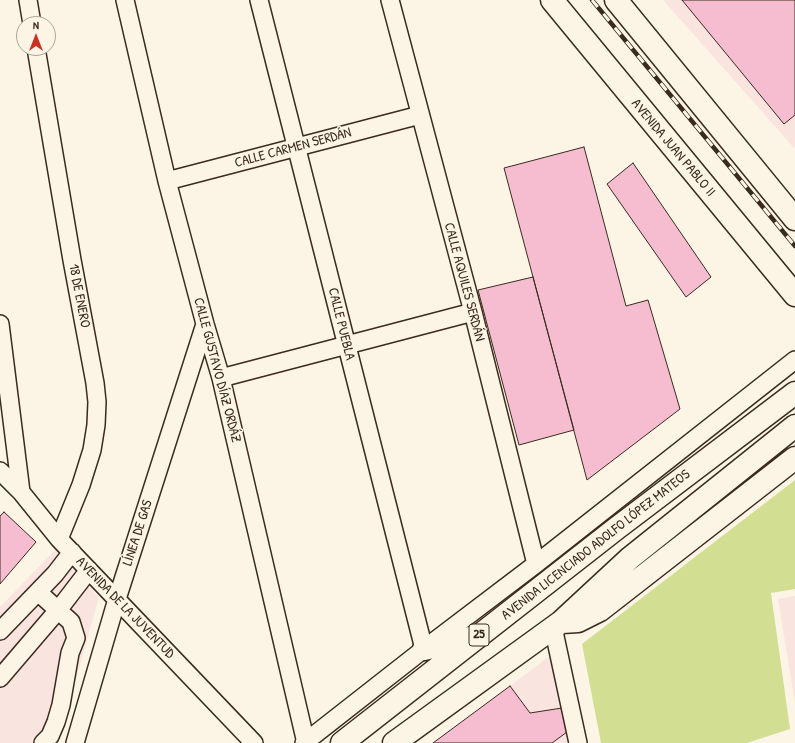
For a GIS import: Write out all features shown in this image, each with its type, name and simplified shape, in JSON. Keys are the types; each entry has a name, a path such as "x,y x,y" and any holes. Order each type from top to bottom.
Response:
{"main road":[{"name":"AVENIDA JUAN PABLO II","path":"552,0 795,295"},
{"path":"616,0 795,219"},
{"name":"AVENIDA LICENCIADO ADOLFO LÓPEZ MATEOS","path":"342,743 617,528 795,393"},
{"path":"394,743 557,624 630,558 795,426"},
{"path":"557,624 578,620 600,610 795,458"},
{"path":"424,649 477,637"}],"street":[{"path":"28,0 31,16"},
{"name":"CALLE GUSTAVO DÍAZ ORDÁZ","path":"124,0 167,181 221,378 305,743"},
{"name":"CALLE PUEBLA","path":"259,0 424,649"},
{"name":"CALLE AQUILES SERDÁN","path":"390,0 473,312 536,564"},
{"name":"18 DE ENERO","path":"37,56 72,260 96,383 97,402 96,425 92,450 81,485 59,539"},
{"name":"CALLE CARMEN SERDÁN","path":"167,181 420,115"},
{"path":"221,378 473,312"},
{"path":"0,324 21,492"},
{"name":"LÍNEA DE GAS","path":"75,743 117,599 205,324"},
{"path":"305,743 424,649 536,564 795,360"},
{"name":"AVENIDA DE LA JUVENTUD","path":"0,471 21,492 59,539 254,743"},
{"path":"0,631 55,574 72,552"},
{"path":"0,678 59,609 89,570"},
{"path":"38,592 59,609 71,622 76,638 70,653 56,722 50,736 43,743"},
{"path":"557,624 578,743"}],"shaded area":[{"path":"663,0 795,0 795,149"},
{"path":"55,550 99,597 58,743 0,743 0,607"},
{"path":"795,596 795,703 778,599"},
{"path":"551,655 569,743 433,743 510,686"}],"green space":[{"path":"795,480 795,589 771,593 790,729 747,743 601,743 582,644"}],"building":[{"path":"682,0 795,0 795,115 784,124"},
{"path":"584,147 626,306 648,300 680,409 587,480 504,168"},
{"path":"633,163 711,277 686,297 607,184"},
{"path":"533,277 574,430 519,445 478,290"},
{"path":"4,512 36,542 0,584 0,516"},
{"path":"510,686 530,713 562,708 567,732 552,743 433,743"}],"railway":[{"path":"592,0 795,246"}]}
